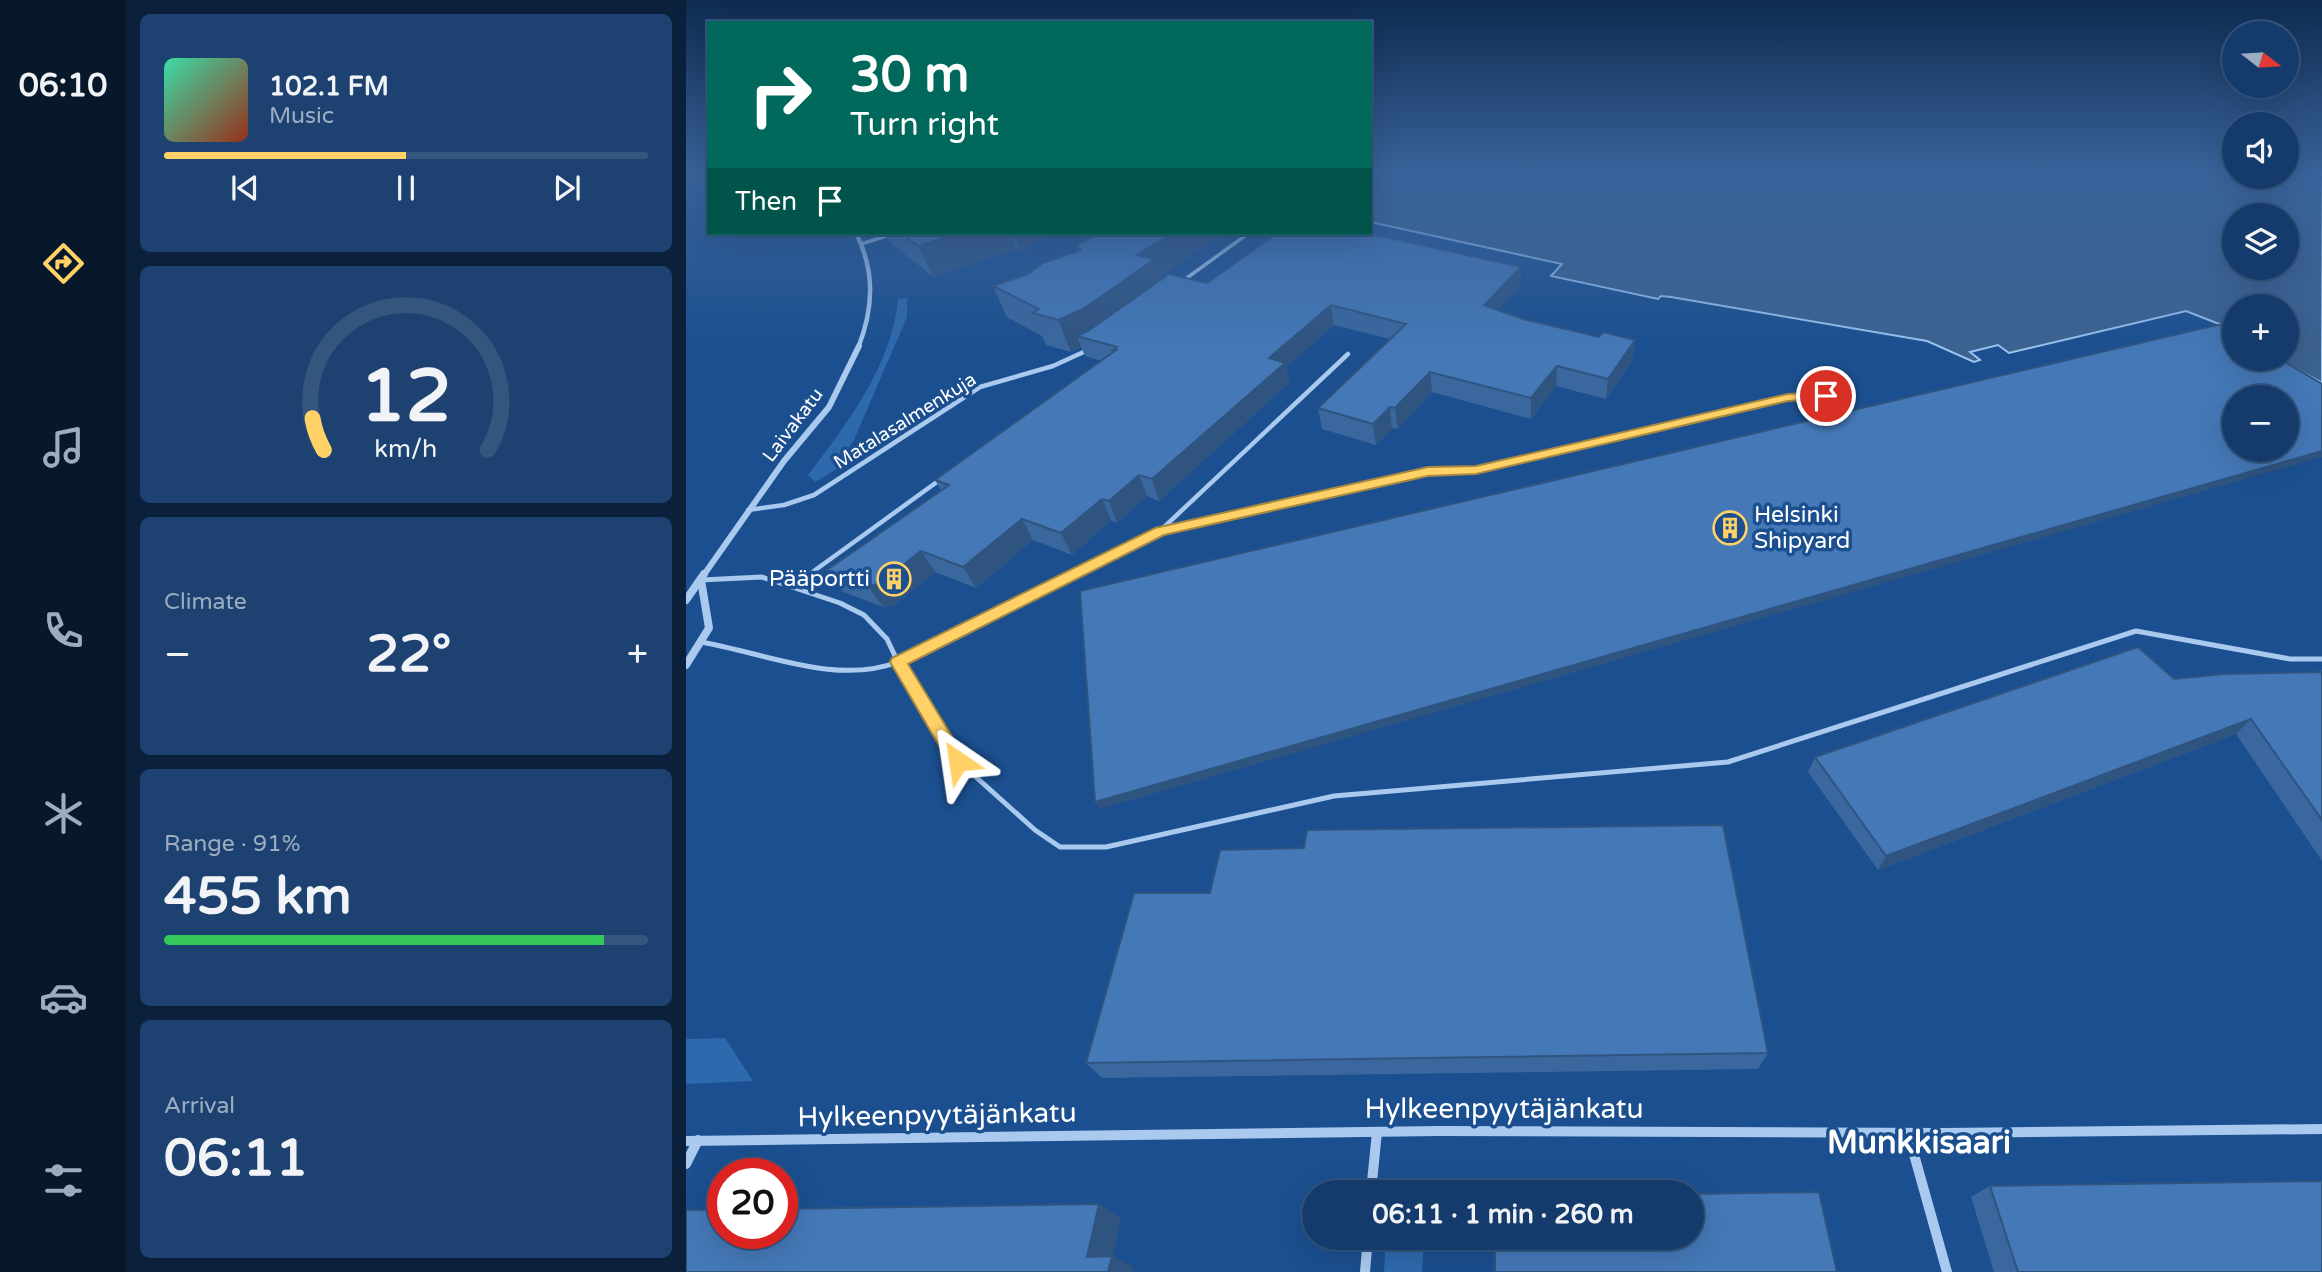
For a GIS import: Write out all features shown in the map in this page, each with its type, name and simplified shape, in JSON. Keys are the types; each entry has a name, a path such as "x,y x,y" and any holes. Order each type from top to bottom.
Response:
{"street":[{"name":"Laivakatu","path":"686,600 748,510 830,407 851,366 866,328 872,287 857,235"},
{"path":"686,665 709,628 701,580"},
{"name":"Hylkeenpyytäjänkatu","path":"692,1140 1377,1132 1908,1133 2322,1129"},
{"path":"1372,1180 1377,1132"},
{"path":"1908,1133 1947,1272"},
{"path":"686,1164 692,1140"},
{"path":"1365,1272 1367,1250"}],"lane":[{"path":"861,244 890,235"},
{"path":"1173,288 1246,235"},
{"name":"Matalasalmenkuja","path":"748,510 784,505 814,495 980,387 1053,366 1087,352 1098,344"},
{"path":"1160,532 1348,354"},
{"path":"700,642 728,645 843,671 873,670 898,662 1160,532 1428,472 1476,470 1788,398 1826,396"},
{"path":"792,587 946,476"},
{"path":"701,580 762,577 840,603 864,615 887,639 958,761 1035,831 1060,847 1076,849 1105,847 1334,796 1728,762 2136,631 2290,659 2322,659"}],"shaded area":[{"path":"1417,232 2222,232 2222,280 2299,280 2299,232 2322,232 2322,383 2299,370 2299,294 2222,294 2222,326 2186,311 2009,353 1998,345 1970,352 1980,360 1974,362 1927,341 1671,297 1661,296 1658,299 1551,276 1562,264"},
{"path":"907,298 907,317 854,440 835,466 837,469 815,482 808,475 865,393 887,347 898,299"},
{"path":"725,1038 753,1081 686,1084 686,1039"},
{"path":"1385,1250 1423,1250 1422,1272 1384,1272"}],"building":[{"path":"1372,234 1521,267 1484,305 1523,319 1599,337 1603,332 1635,340 1608,379 1557,366 1531,398 1430,372 1395,408 1390,407 1373,424 1318,408 1406,324 1331,305 1269,358 1285,363 1152,479 1139,475 1109,501 1102,499 1061,533 1022,519 963,567 921,551 879,584 868,586 827,570 949,485 935,480 1117,347 1077,336 1169,274 1207,283 1275,235"},
{"path":"904,235 954,235 918,246"},
{"path":"1097,235 1169,235 1137,255 1155,259 1083,309 1058,320 1033,313 1039,309 993,286 1028,274 1043,263 1081,250 1076,245"},
{"name":"Helsinki Shipyard","path":"2217,325 2222,325 2222,371 2299,370 2322,384 2322,451 2299,458 2299,385 2222,385 2222,462 2284,462 1095,802 1080,591"},
{"path":"2138,647 2174,679 2224,674 2322,672 2322,820 2251,719 1886,856 1815,757"},
{"path":"1723,825 1768,1053 1086,1063 1134,893 1210,893 1220,850 1304,848 1307,830"},
{"path":"2322,1181 2322,1272 2018,1272 1990,1186"},
{"path":"1819,1192 1837,1272 1495,1272 1495,1250 1704,1250 1704,1194"},
{"path":"1099,1204 1087,1257 1112,1256 1108,1272 686,1272 686,1210 707,1210 707,1249 798,1249 798,1209"}],"place":[{"name":"Helsinki Shipyard","path":"1730,528"},
{"name":"Pääportti","path":"894,579"}],"district":[{"name":"Munkkisaari","path":"1919,1143"}],"route":[{"path":"958,761 898,662 1160,532 1428,472 1476,470 1788,398 1826,396"}]}
